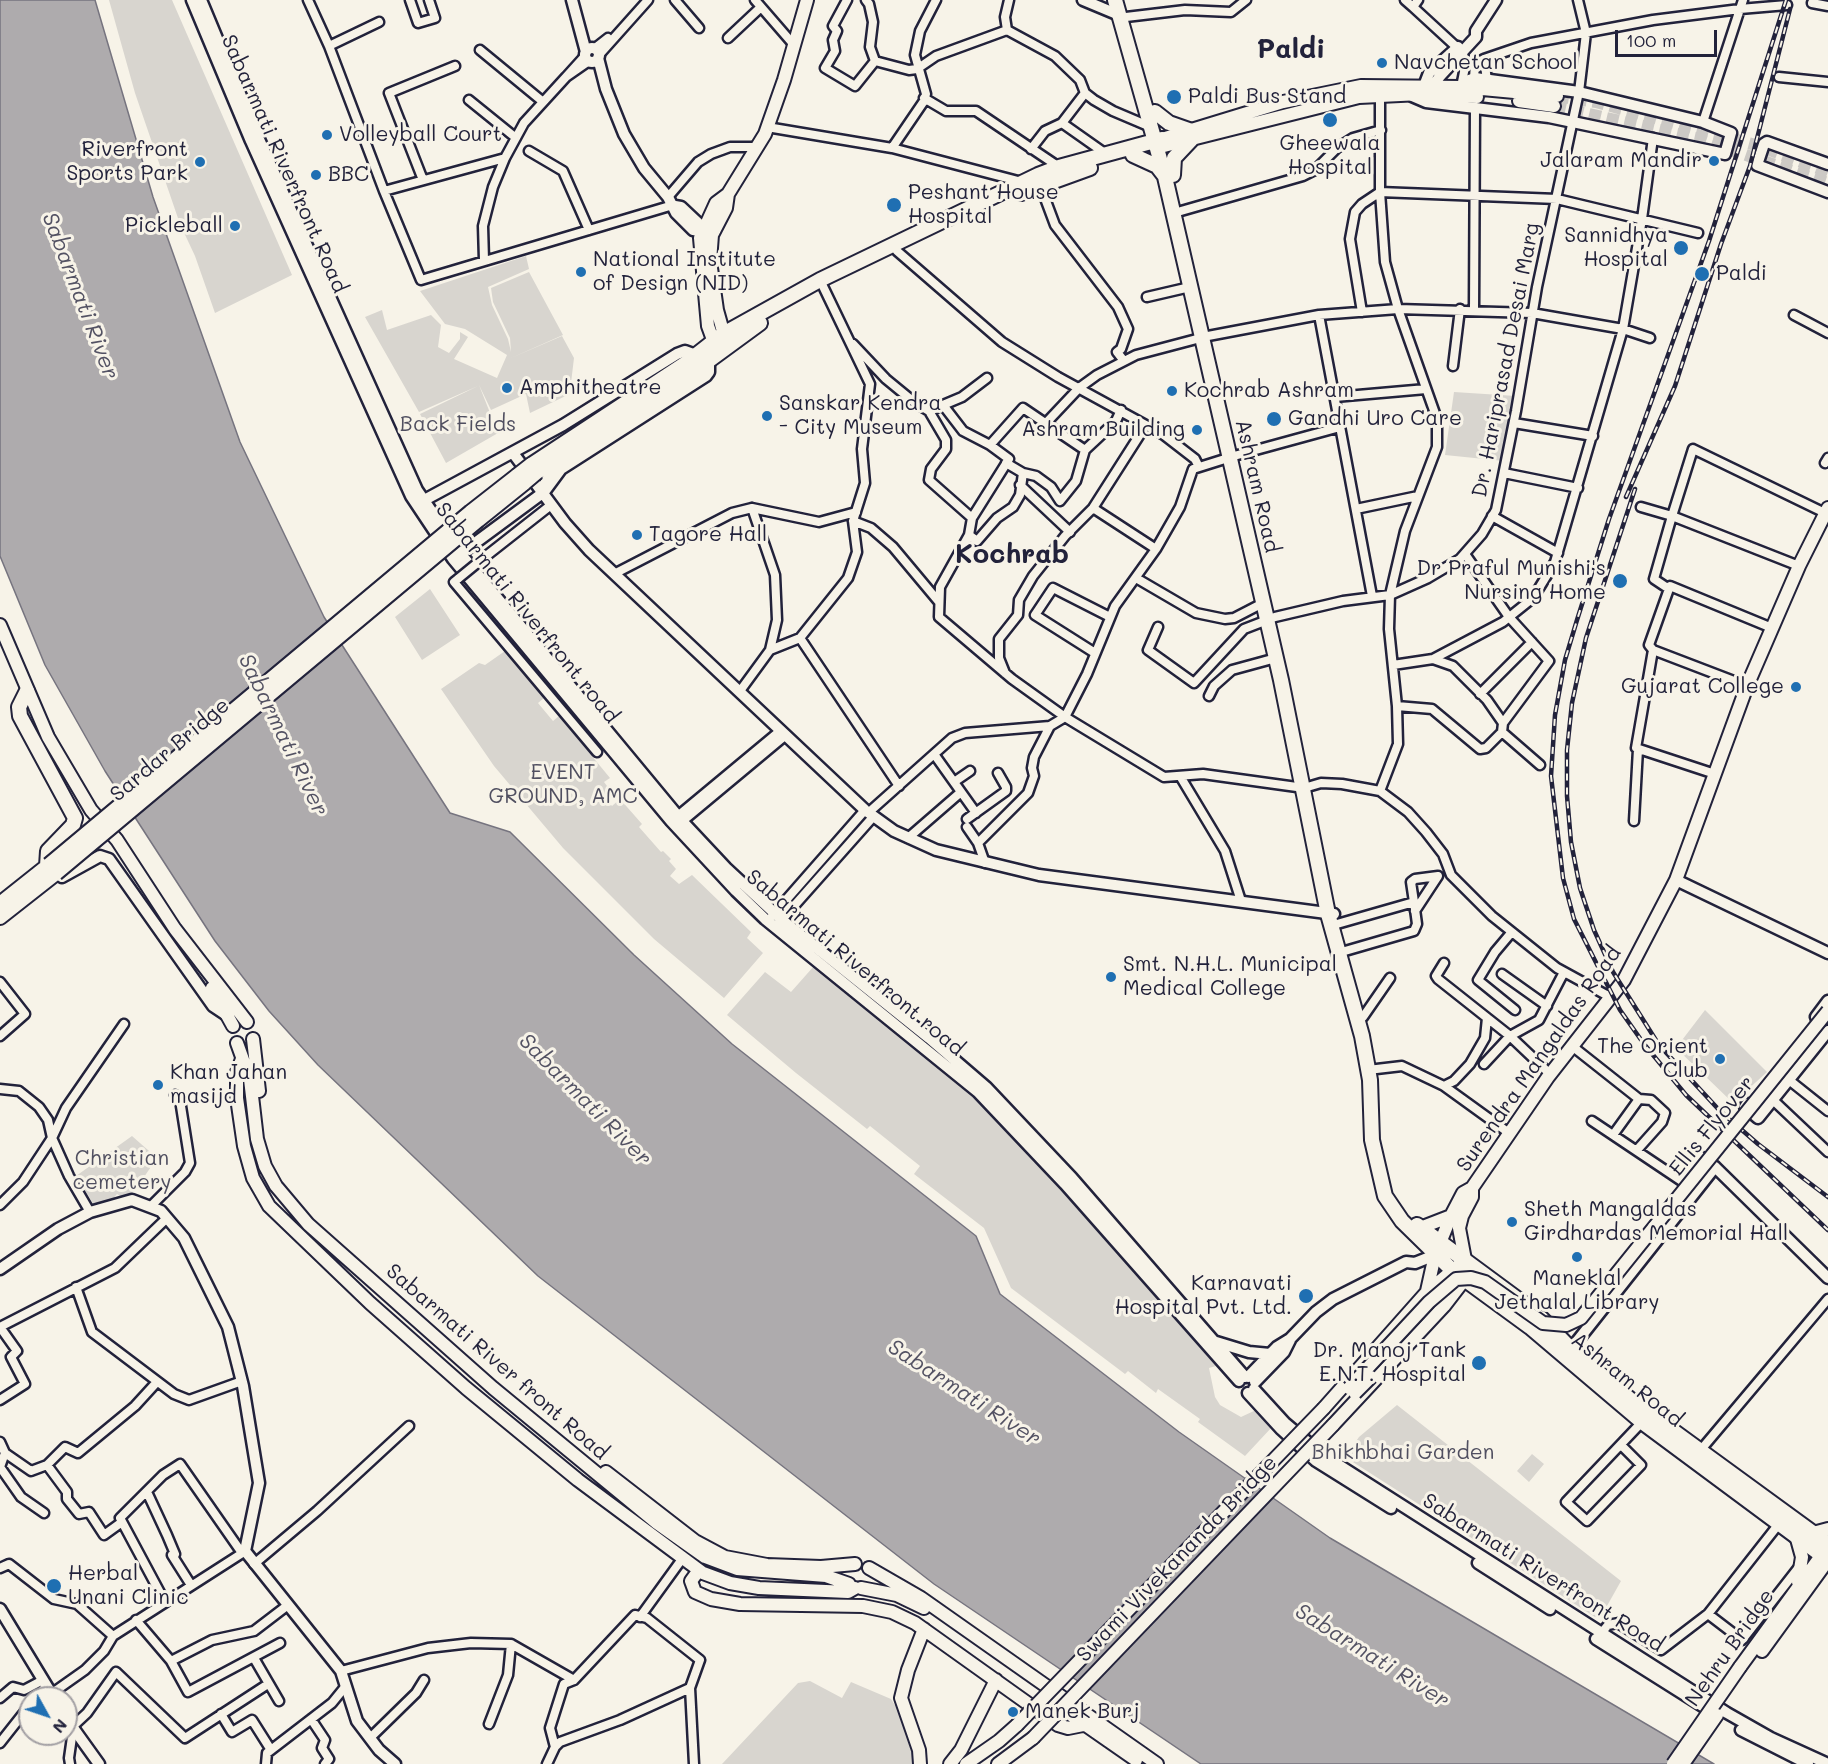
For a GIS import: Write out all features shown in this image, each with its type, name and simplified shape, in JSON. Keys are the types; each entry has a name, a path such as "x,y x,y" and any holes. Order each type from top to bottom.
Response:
{"main road":[{"path":"715,348 708,326 704,295 704,233 716,202 728,194 767,127 807,0"},
{"name":"Ashram Road","path":"1115,0 1122,16 1150,118 1181,211 1231,457 1263,603 1271,618 1276,658 1307,787"},
{"name":"Ashram Road","path":"1121,0 1122,16"},
{"path":"821,284 1023,182 1059,167 1106,154 1131,152 1169,175 1174,158 1190,135 1307,95 1360,86 1423,91 1475,102 1555,101 1543,95 1462,87 1423,91 1380,97 1359,97 1190,135 1131,152 1040,185 821,284"},
{"path":"1131,152 1150,118 1169,123 1190,135"},
{"name":"Ashram Road","path":"1169,175 1190,288 1205,337"},
{"name":"Sardar Bridge","path":"51,868 534,468 715,348 821,284"},
{"name":"Ashram Road","path":"1231,457 1271,618 1333,917 1371,1070 1372,1140 1385,1196 1402,1221 1438,1249 1465,1259 1496,1280 1623,1394 1699,1452 1813,1533 1827,1554"},
{"name":"Surendra Mangaldas Road","path":"1464,1280 1465,1259 1459,1228 1462,1216 1472,1197 1472,1188 1550,1074 1624,980 1676,880 1747,686 1799,566 1827,511"},
{"path":"0,625 24,695 91,810 117,840 175,929 254,1029 253,1039 266,1148 283,1184 301,1208 447,1339 552,1428 695,1541 725,1557 767,1565 821,1567 862,1564 921,1598 1157,1764"},
{"path":"0,645 68,787 219,998 233,1026"},
{"path":"24,695 19,707 20,716 75,818 74,825 48,851 51,868"},
{"path":"0,904 51,868"},
{"path":"0,917 51,868"},
{"name":"Ashram Road","path":"1333,917 1363,1017 1379,1138 1392,1192 1452,1270 1530,1328 1642,1422 1778,1525 1797,1539 1827,1554"},
{"name":"Ellis Flyover","path":"1330,1402 1429,1302 1456,1279 1471,1278 1485,1282 1543,1323 1566,1325 1581,1318 1828,1011"},
{"name":"Ellis Flyover","path":"1347,1409 1355,1393 1433,1308 1459,1286 1472,1284 1485,1288 1545,1331 1569,1331 1587,1322 1828,1020"},
{"path":"247,1022 239,1022 233,1026 231,1034 237,1043 244,1045 253,1039"},
{"name":"Sabarmati River front Road","path":"237,1043 250,1079 257,1139 265,1166 276,1186 308,1224 493,1388 607,1483 705,1557 738,1569 826,1576 855,1587"},
{"path":"243,1059 237,1072 237,1081 243,1146 253,1178 268,1206 370,1303 466,1388 578,1480 699,1570 730,1583 759,1588 848,1592 870,1580 869,1568"},
{"path":"1426,1293 1438,1249 1451,1216 1463,1193 1472,1188"},
{"path":"1420,1228 1451,1216"},
{"path":"1330,1402 1426,1293 1465,1259"},
{"path":"1347,1409 1442,1308 1464,1280"},
{"name":"Swami Vivekananda Bridge","path":"966,1764 1017,1725 1330,1402"},
{"name":"Swami Vivekananda Bridge","path":"998,1764 1033,1738 1347,1409"},
{"path":"1813,1533 1828,1529"},
{"path":"1797,1539 1802,1551 1798,1586"},
{"name":"Nehru Bridge","path":"1673,1764 1813,1581 1827,1554"},
{"name":"Nehru Bridge","path":"1683,1764 1798,1586 1827,1554"},
{"path":"855,1564 846,1572 855,1587 897,1595 918,1604 1083,1725 1142,1764"},
{"path":"699,1570 691,1581 695,1592 711,1599 740,1604 863,1606 892,1612 924,1629 1058,1725 1068,1728 1083,1725"},
{"path":"1813,1581 1828,1576"},
{"path":"920,1764 919,1750 901,1698 908,1670 924,1629"},
{"path":"950,1764 961,1750 996,1680"}],"street":[{"name":"Sabarmati Riverfront Road","path":"192,0 251,141 344,341"},
{"name":"Sabarmati Riverfront Road","path":"201,0 344,341"},
{"path":"308,0 329,46 384,191 421,280 672,203 699,162 711,154 730,147 757,147"},
{"path":"410,0 418,23 435,18 429,0"},
{"path":"572,0 577,19 624,134 644,168 672,203 681,207 698,223 704,233"},
{"path":"484,260 483,226 493,187 516,138 542,101 648,0"},
{"path":"675,0 699,28"},
{"path":"847,0 833,26 837,31 832,40 835,51 825,68 855,86 875,61"},
{"path":"866,0 873,22 870,47 875,61"},
{"path":"892,148 926,94 917,69 915,55 921,31 936,0"},
{"path":"1007,30 1005,17 1008,0"},
{"path":"1083,0 1122,16 1185,10 1231,12 1246,0"},
{"path":"1405,0 1415,4 1460,51 1465,67 1462,87"},
{"path":"1423,91 1429,73 1460,51 1496,0"},
{"name":"Dr. Hariprasad Desai Marg","path":"1158,627 1148,650 1194,683 1244,629 1271,618 1372,596 1390,595 1428,578 1465,554 1482,534 1492,516 1504,473 1532,313 1574,122 1586,33 1578,0"},
{"path":"1703,122 1743,0"},
{"path":"728,38 758,3 794,45"},
{"path":"1812,3 1828,6"},
{"path":"1474,78 1475,64 1531,43 1653,20 1787,5"},
{"path":"329,46 379,22"},
{"path":"875,61 909,70 917,69 936,56 1007,30 1055,56 1080,80 1085,93 1113,111 1150,118"},
{"path":"480,50 542,101"},
{"path":"1484,59 1487,80"},
{"path":"423,180 389,93 455,66"},
{"path":"1779,77 1828,82"},
{"path":"1462,87 1474,78 1579,92 1703,122 1730,131 1725,154 1475,102 1474,310"},
{"path":"1030,149 1044,130 1062,123 1085,93"},
{"path":"1380,97 1380,192 1385,262 1398,309 1437,419 1437,447 1405,531 1390,595 1389,629 1397,706 1398,744 1390,770 1380,790"},
{"path":"924,98 946,111 976,111 1059,167"},
{"path":"469,100 516,138"},
{"path":"1062,123 1106,154"},
{"path":"767,127 892,148 1023,182"},
{"path":"1181,211 1303,177 1315,170 1337,148 1353,138 1381,130"},
{"path":"1393,665 1433,659 1509,617 1533,597 1544,583 1558,553 1623,328 1653,138"},
{"path":"1828,164 1767,142 1757,165 1828,192"},
{"path":"529,151 563,171 589,230"},
{"path":"384,191 505,158"},
{"path":"1040,185 1055,225 1118,307 1128,329 1121,349 1117,352 1124,361"},
{"path":"1362,312 1350,239 1355,212 1362,204 1380,192 1557,199 1698,233"},
{"path":"897,251 1002,342 1146,425 1195,459 1199,467"},
{"path":"770,651 800,638 848,578 856,552 855,516 865,483 862,449 870,384 821,284"},
{"path":"1147,297 1190,288"},
{"path":"1046,423 1079,388 1097,375 1136,355 1205,337 1319,315 1398,309 1460,309 1532,313 1623,328 1650,338"},
{"path":"1453,366 1460,309"},
{"path":"1319,315 1372,596"},
{"path":"1794,315 1828,333"},
{"path":"849,339 886,379 929,411 946,440 946,449 931,469 929,480 972,518"},
{"name":"Sabarmati Riverfront road","path":"344,341 419,503 457,556 677,821 726,868 775,921 983,1091 1019,1128 1178,1309 1248,1383"},
{"path":"419,503 513,453 677,354 715,348 710,370 706,376 561,469 543,491 457,556"},
{"path":"929,411 962,398 987,378"},
{"path":"1335,398 1426,389"},
{"path":"943,405 963,431 990,445 1009,459 972,518 969,535 940,587 939,617 1005,673 1065,717 1164,777 1203,774 1307,787 1342,784 1380,790 1414,819 1443,854 1451,875 1511,933 1564,972 1610,997"},
{"path":"990,445 1023,408 1085,450"},
{"path":"1006,463 1023,473 1036,476 1051,487 1060,501 1076,481 1085,450 1116,421 1121,410"},
{"path":"1514,423 1593,436"},
{"path":"1005,673 999,658 999,639 1018,615 1019,600 1033,576 1093,508 1146,425"},
{"path":"775,921 820,861 952,738 965,733 1050,726 1065,717 1110,617 1156,549 1180,507 1193,469 1340,427"},
{"path":"1669,589 1654,579 1693,449 1827,511"},
{"path":"513,453 543,491 551,505 614,574 869,813 908,838 936,850 1039,875 1241,901 1333,917 1415,907 1417,926 1411,933 1345,951"},
{"path":"969,535 976,541 997,518 1012,507 1020,495 1023,473"},
{"path":"1504,473 1578,488"},
{"path":"1020,485 1070,532"},
{"path":"1356,508 1418,496"},
{"path":"551,505 454,582 597,752"},
{"path":"1641,507 1672,516 1799,566"},
{"path":"740,691 770,651 777,620 775,575 752,508"},
{"path":"614,574 732,513 752,508 819,522 855,516 893,547 939,602"},
{"path":"1093,508 1156,549"},
{"path":"1492,516 1558,553"},
{"path":"1397,706 1432,709 1480,749 1486,748 1549,661 1509,617 1465,554"},
{"path":"1136,578 1196,613 1225,619 1234,618 1263,603"},
{"path":"1747,686 1653,650 1649,645 1670,585 1772,627"},
{"path":"1095,653 1035,615 1053,588 1110,617"},
{"path":"800,638 899,786"},
{"path":"1480,694 1532,642"},
{"path":"1634,821 1638,749 1636,748 1653,650"},
{"path":"1209,696 1214,686 1232,670 1276,658"},
{"path":"1433,659 1453,666 1487,700 1503,727 1540,765"},
{"path":"978,843 1028,793 1034,776 1032,768 1034,757 1050,726"},
{"path":"677,821 784,732"},
{"path":"1638,749 1715,774"},
{"path":"934,754 976,813"},
{"path":"954,782 970,771"},
{"path":"985,863 978,843 967,823 976,813 1006,791 998,773"},
{"path":"1180,776 1225,851 1241,901"},
{"path":"908,838 961,792"},
{"path":"775,921 828,867 869,813"},
{"path":"51,868 62,877 100,856 109,859 213,1006 225,1014"},
{"path":"820,861 828,867"},
{"path":"1676,880 1828,953"},
{"path":"1511,933 1495,952 1478,980 1515,1010"},
{"path":"1444,963 1436,976 1438,979 1510,1036 1550,1074"},
{"path":"1484,1064 1510,1036 1539,1020 1564,972"},
{"path":"1502,974 1547,1006"},
{"path":"1363,1017 1390,978"},
{"path":"0,982 25,1014 0,1036"},
{"path":"1828,1001 1745,1107 1758,1118 1828,1031"},
{"path":"1444,1086 1454,1081 1470,1064 1485,1038 1487,1018"},
{"path":"0,1204 23,1182 52,1138 66,1108 124,1024"},
{"path":"1572,1046 1640,1099 1651,1100 1665,1113 1662,1122 1637,1150"},
{"path":"1371,1070 1402,1066 1444,1086 1509,1133"},
{"path":"1790,1080 1828,1111"},
{"path":"0,1089 19,1092 39,1107 48,1120 52,1138 90,1212"},
{"path":"150,1207 185,1172 190,1163 180,1100 175,1095"},
{"path":"1613,1135 1640,1099"},
{"path":"1773,1100 1828,1152"},
{"path":"1592,1121 1683,1182"},
{"path":"1561,1337 1702,1158 1715,1167 1828,1278"},
{"path":"1571,1349 1715,1167"},
{"path":"0,1269 58,1229 90,1212 132,1200 161,1211 184,1238 207,1280 228,1327 242,1381 259,1483 243,1552 113,1636 104,1651 85,1670 55,1686"},
{"path":"0,1400 25,1384 10,1357 17,1351 0,1327 115,1268 167,1218"},
{"path":"1248,1383 1270,1354 1290,1339 1316,1312 1333,1299 1362,1285 1382,1281 1409,1269 1438,1249"},
{"path":"76,1287 92,1332 156,1383 189,1400 242,1381"},
{"path":"1699,1452 1828,1299"},
{"name":"Sabarmati Riverfront road","path":"1178,1309 1213,1341 1248,1383"},
{"path":"1248,1383 1284,1352 1290,1339"},
{"path":"1213,1341 1249,1352 1270,1354"},
{"path":"0,1442 5,1453 31,1471 47,1465 65,1447 78,1453 86,1449 156,1383"},
{"name":"Sabarmati Riverfront Road","path":"1248,1383 1281,1429 1316,1461 1727,1713 1771,1738 1828,1764"},
{"path":"1621,1445 1641,1465 1587,1521 1566,1502 1642,1422"},
{"path":"254,1564 317,1511 409,1426"},
{"path":"5,1453 0,1467 21,1497 44,1513"},
{"path":"165,1602 120,1518 180,1464 243,1552 341,1671 357,1721 395,1764"},
{"path":"47,1465 67,1492 67,1499 79,1514 89,1512 104,1535 122,1522"},
{"path":"147,1492 175,1554 172,1555 191,1585"},
{"path":"1599,1636 1608,1625 1618,1623 1661,1650 1708,1614 1778,1525"},
{"path":"640,1617 682,1558"},
{"path":"1708,1614 1742,1640 1802,1563"},
{"path":"0,1568 9,1564 54,1599 76,1604 113,1636"},
{"path":"171,1661 212,1640 254,1632 288,1605"},
{"path":"0,1609 47,1686"},
{"path":"555,1747 550,1728 564,1684 574,1680 635,1615 647,1618 700,1660 690,1688 694,1764"},
{"path":"136,1620 171,1661 188,1692 280,1643"},
{"name":"Sabarmati Riverfront Road","path":"1599,1636 1715,1714 1808,1764"},
{"path":"341,1671 428,1648 471,1643 512,1644 574,1680"},
{"path":"489,1724 508,1675 512,1644"},
{"path":"254,1658 279,1701"},
{"path":"78,1719 87,1713 116,1672 185,1738 268,1684"},
{"path":"370,1738 416,1693 424,1680"},
{"path":"0,1698 14,1687 18,1688"},
{"path":"266,1764 267,1753 332,1703 345,1687"},
{"path":"547,1764 560,1742 620,1720 690,1688"},
{"path":"221,1714 232,1732 252,1720 271,1750"},
{"path":"311,1719 325,1740 322,1748 329,1759 325,1764"},
{"path":"0,1743 18,1720"},
{"path":"78,1736 99,1764"},
{"path":"69,1746 70,1764"}],"green space":[{"name":"Riverfront Sports Park","path":"109,0 172,0 292,275 215,313 195,256 180,224 135,93"},
{"name":"Back Fields","path":"526,256 529,269 488,287 492,305 508,339 511,352 510,338 493,302 491,288 529,272 563,335 511,358 562,336 574,358 571,383 574,392 530,413 526,394 491,410 479,385 498,433 446,463 420,414 478,386 419,412 365,317 382,310 387,330 431,315 441,325 438,347 449,353 460,339 460,332 468,337 454,359 497,378 507,355 465,329 445,324 420,291"},
{"path":"1454,392 1516,396 1504,461 1445,455"},
{"path":"430,589 460,635 422,660 395,617"},
{"name":"EVENT GROUND, AMC","path":"505,651 544,698 538,703 553,721 559,716 610,778 604,782 610,790 604,797 612,806 620,799 642,824 639,827 661,852 663,851 671,859 669,861 676,869 670,876 679,884 692,875 751,932 747,938 763,953 724,998 654,939 563,848 494,766 441,689 479,663 485,665"},
{"path":"814,966 928,1054 976,1096 1107,1239 1216,1366 1209,1368 1215,1397 1220,1405 1241,1417 1256,1410 1272,1427 1245,1456 1198,1422 1200,1419 1158,1389 1156,1393 1128,1371 1125,1374 1011,1288 984,1228 914,1174 920,1166 870,1126 867,1129 727,1015 765,972 791,992"},
{"name":"The Orient Club","path":"1705,1010 1767,1072 1733,1103 1676,1048"},
{"name":"Christian cemetery","path":"132,1136 157,1158 144,1177 142,1187 123,1198 117,1194 112,1200 94,1205 76,1176"},
{"name":"Bhikhbhai Garden","path":"1397,1405 1621,1581 1603,1613 1595,1617 1345,1457 1359,1437"},
{"path":"1532,1454 1544,1464 1529,1482 1517,1471"},
{"path":"810,1681 842,1698 851,1682 891,1699 900,1713 915,1764 722,1764 798,1683"}],"water":[{"name":"Sabarmati River","path":"0,0 95,0 153,197 240,442 324,617 450,813 510,832 634,955 732,1044 976,1236 1000,1294 1179,1432 1330,1538 1714,1764 1201,1764 934,1584 538,1276 318,1065 269,1011 215,941 105,771 45,665 0,556"}],"tunnel":[{"path":"1557,96 1596,102 1759,146 1828,172"},
{"path":"1554,106 1699,139 1828,183"}],"railway":[{"path":"1786,0 1709,241 1609,519 1577,620 1565,660 1555,715 1551,776 1563,878 1574,919 1620,1010 1644,1044 1686,1095 1828,1230"},
{"path":"1626,497 1675,386 1721,244 1750,166 1790,9"},
{"path":"1635,489 1586,638 1572,703 1567,750 1567,796 1571,842 1580,888 1594,930 1613,972 1659,1045 1720,1111 1758,1144 1828,1197"}],"place":[{"name":"Navchetan School","path":"1382,63"},
{"name":"Paldi Bus Stand","path":"1174,97"},
{"name":"Gheewala Hospital","path":"1330,120"},
{"name":"Volleyball Court","path":"327,135"},
{"name":"Jalaram Mandir","path":"1714,161"},
{"name":"Riverfront Sports Park","path":"200,162"},
{"name":"BBC","path":"316,175"},
{"name":"Peshant House Hospital","path":"894,205"},
{"name":"Pickleball","path":"235,226"},
{"name":"Sannidhya Hospital","path":"1681,248"},
{"name":"National Institute of Design (NID)","path":"581,272"},
{"name":"Paldi","path":"1702,274"},
{"name":"Amphitheatre","path":"507,388"},
{"name":"Kochrab Ashram","path":"1172,391"},
{"name":"Sanskar Kendra - City Museum","path":"767,416"},
{"name":"Gandhi Uro Care","path":"1274,419"},
{"name":"Ashram Building","path":"1197,430"},
{"name":"Tagore Hall","path":"637,535"},
{"name":"Dr Praful Munishi's Nursing Home","path":"1620,581"},
{"name":"Gujarat College","path":"1796,687"},
{"name":"Smt. N.H.L. Municipal Medical College","path":"1111,977"},
{"name":"The Orient Club","path":"1720,1059"},
{"name":"Khan Jahan masijd","path":"158,1085"},
{"name":"Sheth Mangaldas Girdhardas Memorial Hall","path":"1512,1222"},
{"name":"Maneklal Jethalal Library","path":"1577,1257"},
{"name":"Karnavati Hospital Pvt. Ltd.","path":"1306,1296"},
{"name":"Dr. Manoj Tank E.N.T. Hospital","path":"1479,1363"},
{"name":"Herbal Unani Clinic","path":"54,1586"},
{"name":"Manek Burj","path":"1013,1712"}],"district":[{"name":"Paldi","path":"1291,50"},
{"name":"Kochrab","path":"1012,555"}]}
